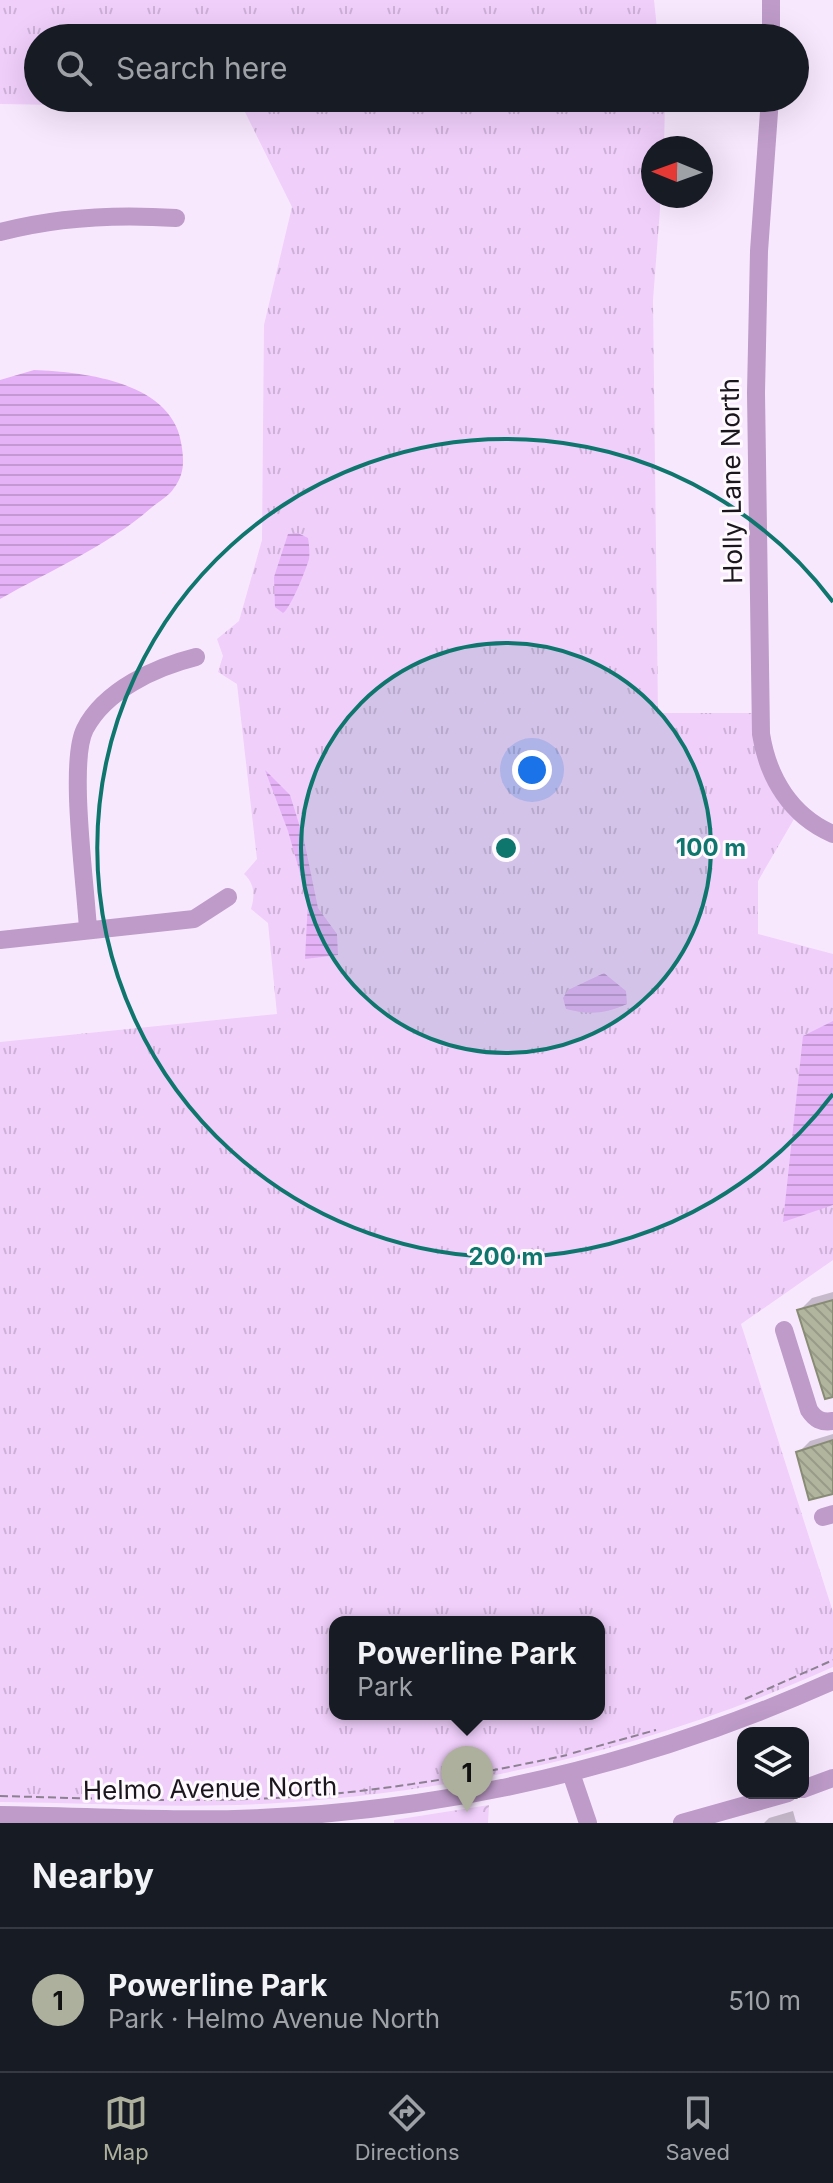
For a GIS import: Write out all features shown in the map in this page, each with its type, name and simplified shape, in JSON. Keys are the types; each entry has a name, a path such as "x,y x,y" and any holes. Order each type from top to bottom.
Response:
{"street":[{"path":"771,0 771,24"},
{"name":"Holly Lane North","path":"769,112 759,251 756,393 761,734 765,757 774,780 787,799 803,816 833,834"},
{"path":"0,232 96,218 144,215 176,218"},
{"path":"88,930 78,767 84,730 109,699 164,665 196,657"},
{"path":"0,940 194,919 228,897"},
{"path":"784,1330 809,1410 814,1418 823,1422 833,1421"},
{"name":"Helmo Avenue North","path":"1,1812 207,1819 318,1819 421,1803 571,1773 742,1721 833,1681"},
{"path":"571,1773 588,1823"},
{"path":"809,1787 833,1778"},
{"path":"682,1823 767,1799"}],"path":[{"path":"734,1703 833,1660"},
{"path":"1,1812 377,1789 489,1772 567,1755 663,1727"}],"green space":[{"path":"0,0 654,0 657,24 24,24 24,104 0,104"},
{"path":"245,112 665,112 664,136 641,136 641,208 660,208 653,300 658,713 752,713 763,770 794,819 758,881 758,934 833,954 833,1260 741,1324 833,1612 833,1667 699,1720 631,1742 492,1776 422,1788 243,1805 0,1802 0,1042 277,1014 268,923 251,909 253,890 244,874 257,859 237,684 218,672 223,656 217,639 239,621 262,540 264,325 292,207"},
{"path":"489,1805 488,1823 394,1823 394,1820"}],"shaded area":[{"path":"34,370 102,378 146,395 164,408 176,426 182,448 182,468 172,491 134,522 0,599 0,380"},
{"path":"298,533 308,538 309,559 294,596 283,613 275,607 274,577 288,534"},
{"path":"265,770 290,795 304,840 318,908 337,934 338,955 305,959 308,901 288,831"},
{"path":"604,973 626,991 627,1004 597,1012 566,1009 563,998 568,990"},
{"path":"833,1021 833,1205 783,1222 803,1036"}],"building":[{"path":"833,1300 833,1397 825,1399 797,1310"},
{"path":"833,1440 833,1494 809,1500 796,1452"}],"place":[{"name":"Powerline Park","path":"467,1812"}]}
